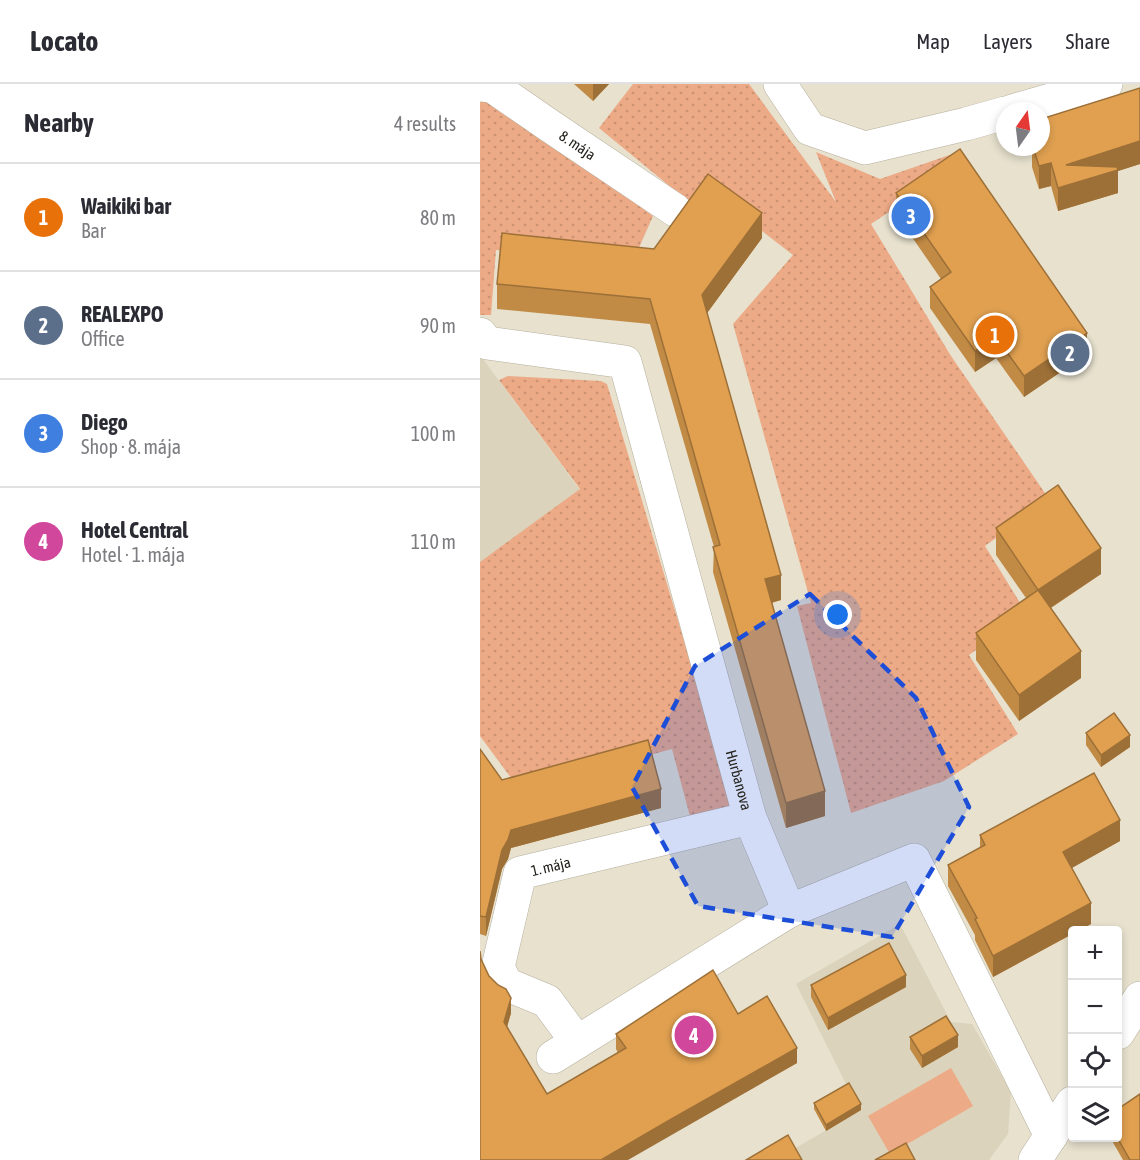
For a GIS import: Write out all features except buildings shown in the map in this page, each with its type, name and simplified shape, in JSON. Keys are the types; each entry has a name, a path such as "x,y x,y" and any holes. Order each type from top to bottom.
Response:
{"street":[{"path":"780,84 810,129 865,148 996,116"},
{"path":"1043,102 1106,84"},
{"name":"8. mája","path":"480,85 492,86 675,210"},
{"name":"Hurbanova","path":"480,334 487,343 625,362 750,818 789,910"},
{"name":"1. mája","path":"750,818 520,873 498,967 506,984 547,1001 565,1050 789,910"},
{"path":"789,910 914,860 1043,1148"},
{"path":"1122,1027 1140,998"},
{"path":"1043,1148 1068,1109"}],"highlighted area":[{"path":"810,594 916,698 969,807 892,937 698,906 632,787 695,666"}],"shaded area":[{"path":"633,84 749,84 836,202 816,152 880,179 961,151 965,161 871,224 951,356 1049,499 985,546 1027,614 969,655 1018,734 944,781 851,813 797,606 811,603 733,324 793,255 708,189 695,207 599,128"},
{"path":"480,96 486,96 653,216 634,259 496,250 491,315 480,315"},
{"path":"480,355 580,490 480,562"},
{"path":"508,376 601,381 607,384 736,814 692,824 672,749 520,790 480,736 480,562 580,489 499,380"},
{"path":"900,924 951,1022 972,1024 1011,1092 1008,1134 989,1160 775,1160 861,1110 796,984"},
{"path":"951,1068 973,1106 890,1154 868,1116"}],"place":[{"name":"Diego","path":"911,216"},
{"name":"Waikiki bar","path":"995,335"},
{"name":"REALEXPO","path":"1070,353"},
{"name":"Hotel Central","path":"694,1035"}]}
